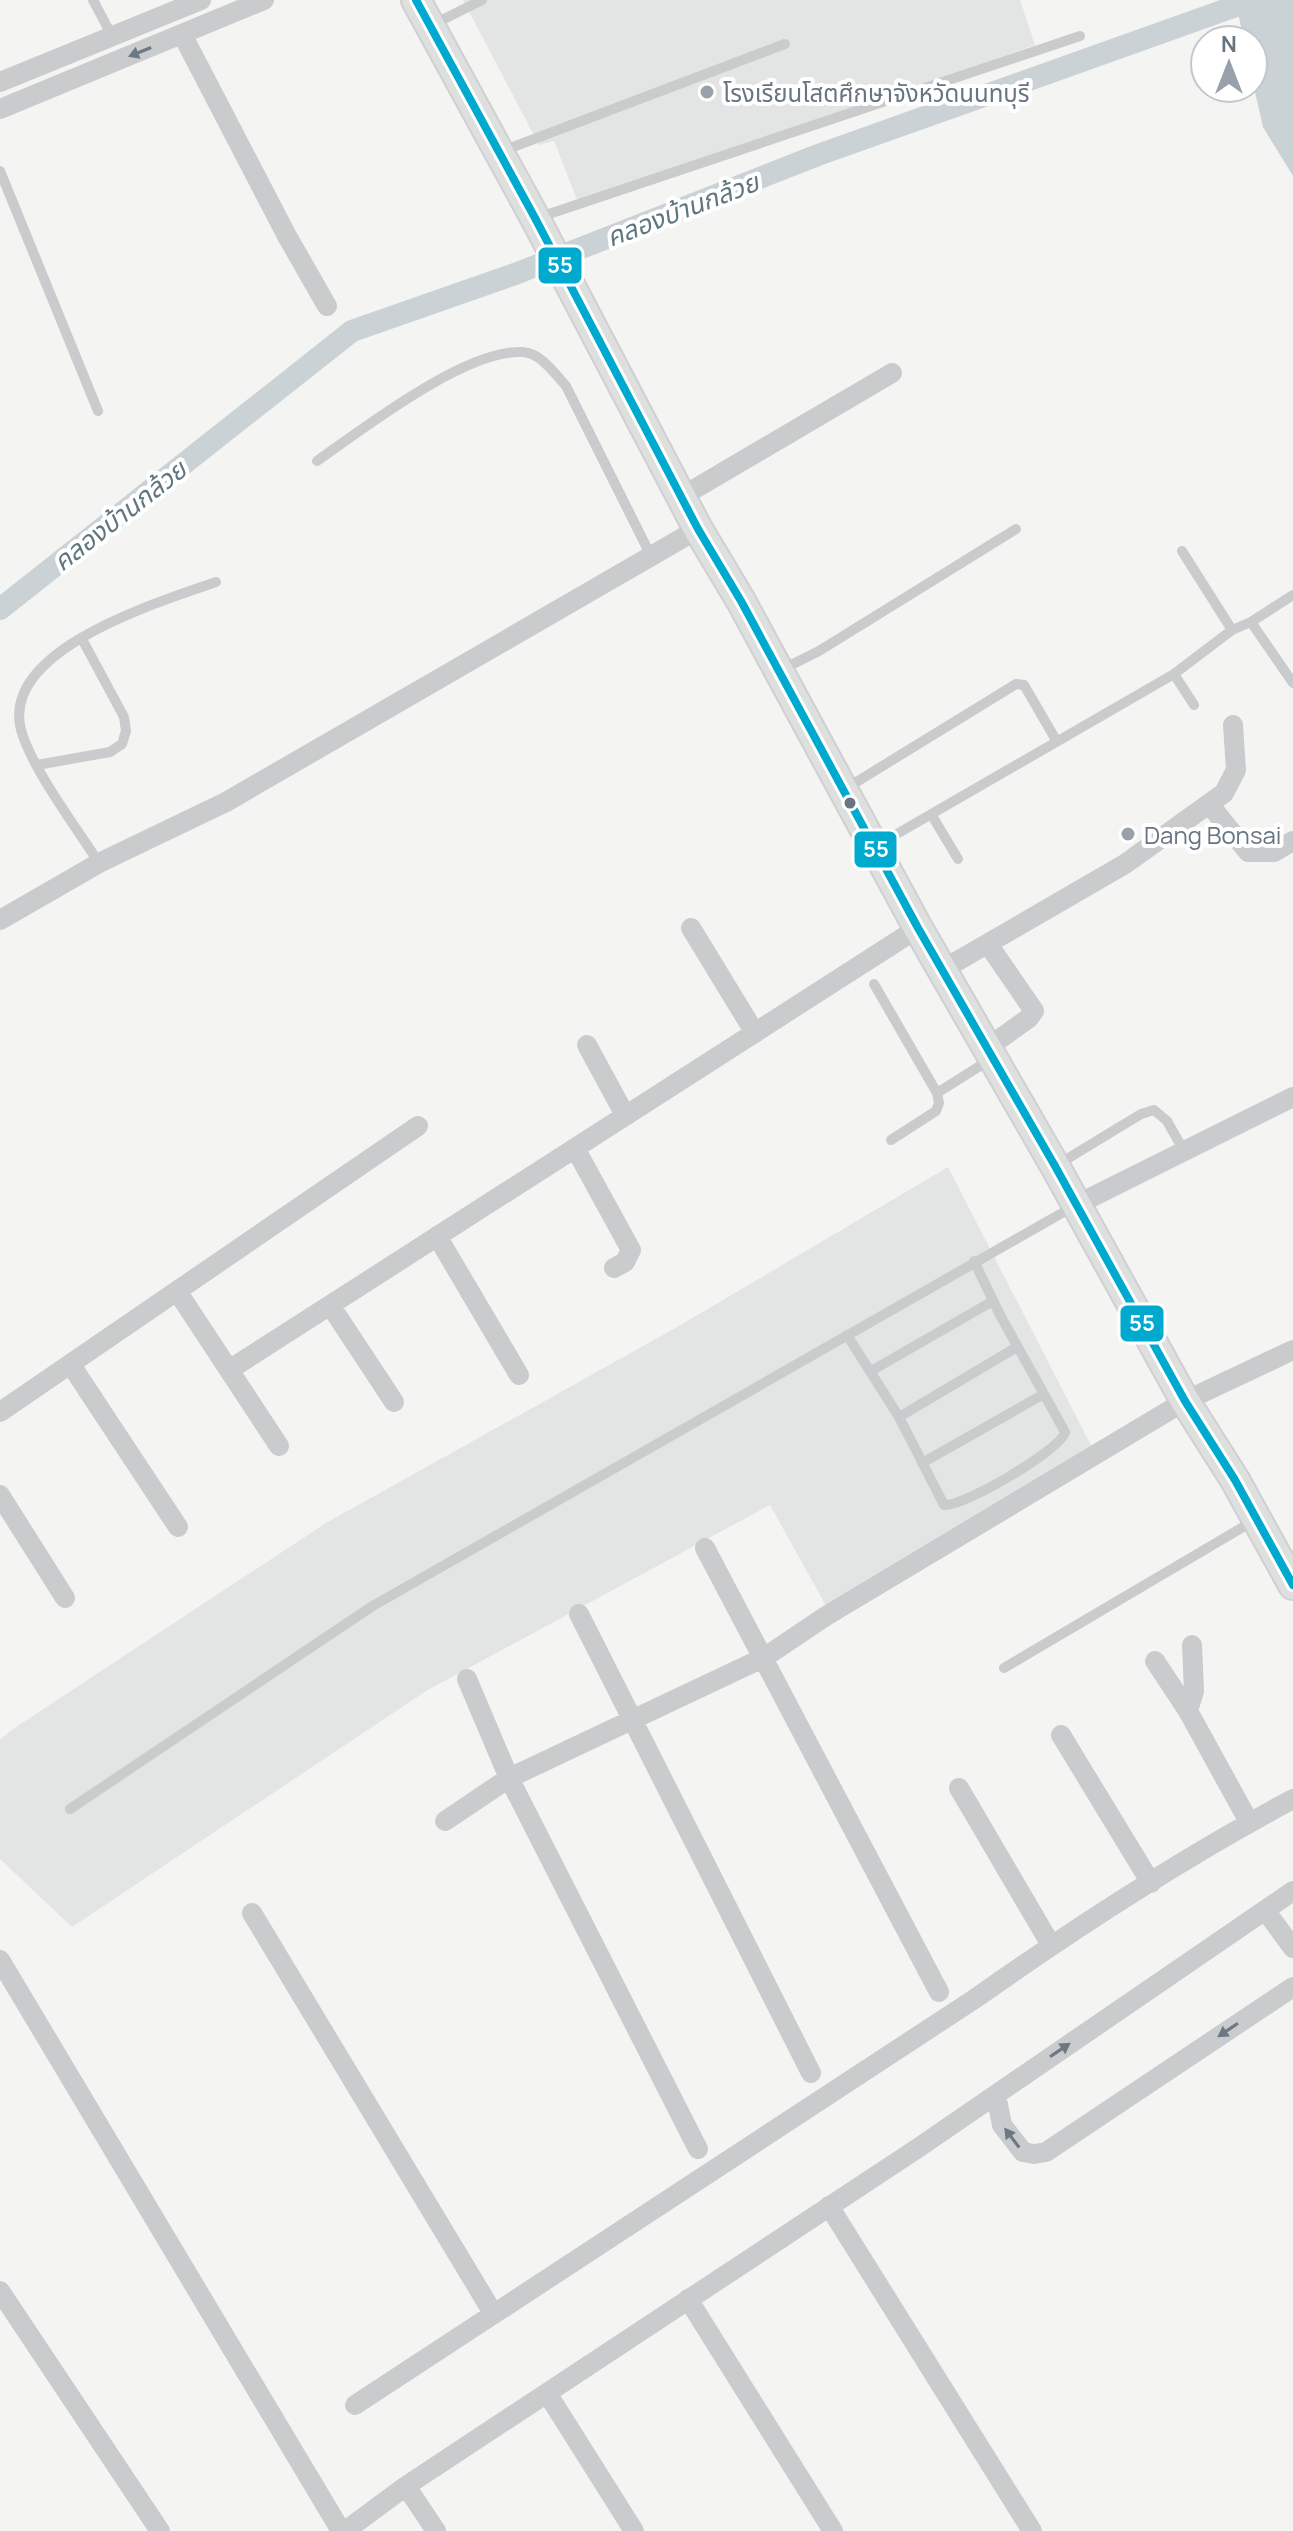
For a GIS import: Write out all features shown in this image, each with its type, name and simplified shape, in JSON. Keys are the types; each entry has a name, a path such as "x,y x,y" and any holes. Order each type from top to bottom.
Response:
{"main road":[{"path":"416,0 538,223 698,529 741,601 918,928 1185,1401 1289,1567"}],"street":[{"path":"0,82 201,0"},
{"path":"0,109 264,0"},
{"path":"182,34 327,306"},
{"path":"681,497 892,373"},
{"path":"0,920 99,863 226,802 698,529"},
{"path":"942,970 1125,864 1224,793 1236,770 1233,725"},
{"path":"1209,804 1248,852 1274,852 1293,841"},
{"path":"691,928 755,1033"},
{"path":"229,1370 918,928"},
{"path":"988,944 1034,1011 990,1053"},
{"path":"587,1045 625,1115"},
{"path":"1076,1205 1293,1097"},
{"path":"0,1412 418,1126"},
{"path":"575,1148 631,1250 625,1262 614,1268"},
{"path":"437,1236 519,1375"},
{"path":"177,1291 279,1446"},
{"path":"330,1305 394,1402"},
{"path":"445,1821 509,1778 765,1657 826,1616 1185,1401 1293,1350"},
{"path":"71,1365 178,1527"},
{"path":"0,1495 65,1598"},
{"path":"705,1548 939,1992"},
{"path":"579,1614 811,2073"},
{"path":"1188,1711 1194,1691 1192,1645"},
{"path":"1155,1661 1188,1711 1249,1822"},
{"path":"467,1679 509,1778 698,2149"},
{"path":"1061,1735 1151,1883"},
{"path":"959,1788 1051,1945"},
{"path":"355,2405 976,1998 1051,1945 1249,1822 1293,1799"},
{"path":"0,1960 343,2531 406,2486 996,2095 1293,1891"},
{"path":"1265,1910 1293,1948"},
{"path":"252,1913 493,2313"},
{"path":"996,2095 1002,2125 1023,2152 1046,2152 1293,1987"},
{"path":"829,2206 1032,2531"},
{"path":"0,2291 160,2531"},
{"path":"688,2299 833,2531"},
{"path":"547,2393 634,2531"},
{"path":"406,2486 436,2531"}],"lane":[{"path":"93,0 112,36"},
{"path":"430,26 482,0"},
{"path":"538,223 1080,36"},
{"path":"498,152 785,44"},
{"path":"0,171 98,411"},
{"path":"317,461 405,400 480,359 526,352 545,363 566,386 651,556"},
{"path":"779,671 819,651 1016,529"},
{"path":"1182,551 1232,630"},
{"path":"99,863 37,765 22,731 19,711 27,684 45,664 97,629 151,605 216,582"},
{"path":"875,847 1174,674 1232,630 1251,622 1293,595"},
{"path":"1251,622 1293,683"},
{"path":"37,765 110,752 122,744 126,731 124,717 82,639"},
{"path":"1174,674 1194,705"},
{"path":"843,790 1016,684 1024,685 1056,740"},
{"path":"931,814 958,859"},
{"path":"874,984 937,1093 939,1103 936,1111 891,1140"},
{"path":"937,1093 990,1053"},
{"path":"1055,1166 1141,1114 1154,1110 1167,1121 1184,1151"},
{"path":"70,1809 371,1607 1076,1205"},
{"path":"847,1335 899,1417 939,1499 946,1506 999,1483 1064,1437 1065,1432 1017,1347 974,1261"},
{"path":"871,1371 993,1301"},
{"path":"899,1417 1017,1347"},
{"path":"922,1463 1044,1394"},
{"path":"1004,1668 1257,1519"}],"shaded area":[{"name":"โรงเรียนโสตศึกษาจังหวัดนนทบุรี","path":"463,0 1020,0 1035,45 580,207 554,141 539,145"},
{"path":"1235,0 1293,0 1293,176 1263,127 1258,104 1269,104 1269,24 1240,24"},
{"path":"948,1167 1097,1457 835,1622 770,1505 426,1691 72,1927 0,1859 0,1740 13,1729 326,1523 679,1326"}],"waterway":[{"name":"คลองบ้านกล้วย","path":"0,609 352,331 515,274 818,155 1253,0"}],"transit line":[{"name":"55","path":"416,0 535,218 698,529 741,601 918,928 1185,1401 1235,1480 1293,1585"}],"place":[{"name":"โรงเรียนโสตศึกษาจังหวัดนนทบุรี","path":"707,92"},
{"name":"Dang Bonsai","path":"1128,834"}]}
